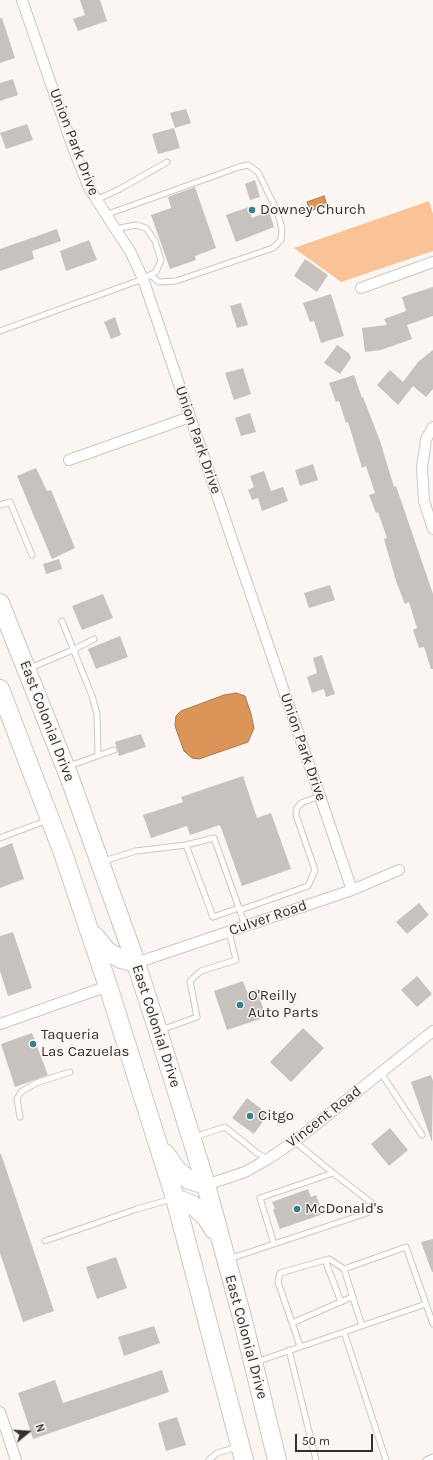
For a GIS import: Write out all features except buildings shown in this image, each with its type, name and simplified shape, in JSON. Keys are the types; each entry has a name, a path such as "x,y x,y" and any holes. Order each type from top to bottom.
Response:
{"highway":[{"name":"East Colonial Drive","path":"0,603 66,767 101,862 158,1031 206,1185 277,1460"},
{"path":"4,703 50,819 108,986 175,1198 243,1453"},
{"path":"88,927 107,951 121,959 136,963"},
{"path":"158,1143 177,1170 189,1180 206,1185"},
{"path":"175,1198 193,1205 205,1216 220,1239"}],"street":[{"name":"Union Park Drive","path":"22,0 72,145 89,188 146,277 190,417 352,890"},
{"path":"360,288 433,262"},
{"path":"70,460 190,417"},
{"path":"433,427 426,439 422,468 424,501 433,529"},
{"name":"Culver Road","path":"136,963 352,890 399,870"},
{"path":"0,1024 108,986"},
{"name":"Vincent Road","path":"206,1185 245,1172 268,1159 294,1141 433,1031"},
{"path":"0,1412 16,1460"}],"lane":[{"path":"96,200 120,189 167,162"},
{"path":"106,215 240,167 248,165 258,172 277,211 282,229 281,240 274,248 176,281 159,282 146,277"},
{"path":"0,331 156,272 161,260 155,241 146,228 136,226 114,229"},
{"path":"0,505 10,502 32,555"},
{"path":"62,622 92,696 97,714 98,755"},
{"path":"27,669 74,650 94,639"},
{"path":"66,767 114,750"},
{"path":"186,845 212,917 308,886 315,870 296,815 297,808 301,803 320,796"},
{"path":"0,838 50,819"},
{"path":"101,862 136,851 186,845 214,838 245,926"},
{"path":"158,1031 197,1017 190,981 201,971 236,960 229,932"},
{"path":"20,1117 17,1099 20,1092 36,1083 70,1072"},
{"path":"381,1073 422,1134"},
{"path":"191,1138 225,1127 257,1153 268,1159"},
{"path":"226,1260 366,1213 373,1204 294,1141"},
{"path":"274,1244 260,1198 333,1173"},
{"path":"45,1241 137,1209 175,1198"},
{"path":"344,1269 406,1247 433,1324"},
{"path":"300,1346 278,1282 280,1273 329,1259 344,1269 362,1326"},
{"path":"325,1260 341,1302"},
{"path":"292,1323 352,1297"},
{"path":"253,1363 426,1304"},
{"path":"344,1332 386,1460"},
{"path":"289,1350 316,1460"},
{"path":"209,1460 217,1453 243,1453"},
{"path":"426,1460 433,1458"}],"shaded area":[{"path":"324,196 327,205 310,211 307,202"},
{"path":"429,201 433,214 433,251 341,282 294,248"},
{"path":"236,693 245,696 251,714 254,728 248,742 199,759 192,758 184,751 175,726 176,716 181,711 224,695"}],"place":[{"name":"Downey Church","path":"252,210"},
{"name":"O'Reilly Auto Parts","path":"240,1005"},
{"name":"Taqueria Las Cazuelas","path":"33,1044"},
{"name":"Citgo","path":"250,1116"},
{"name":"McDonald's","path":"297,1209"}]}
